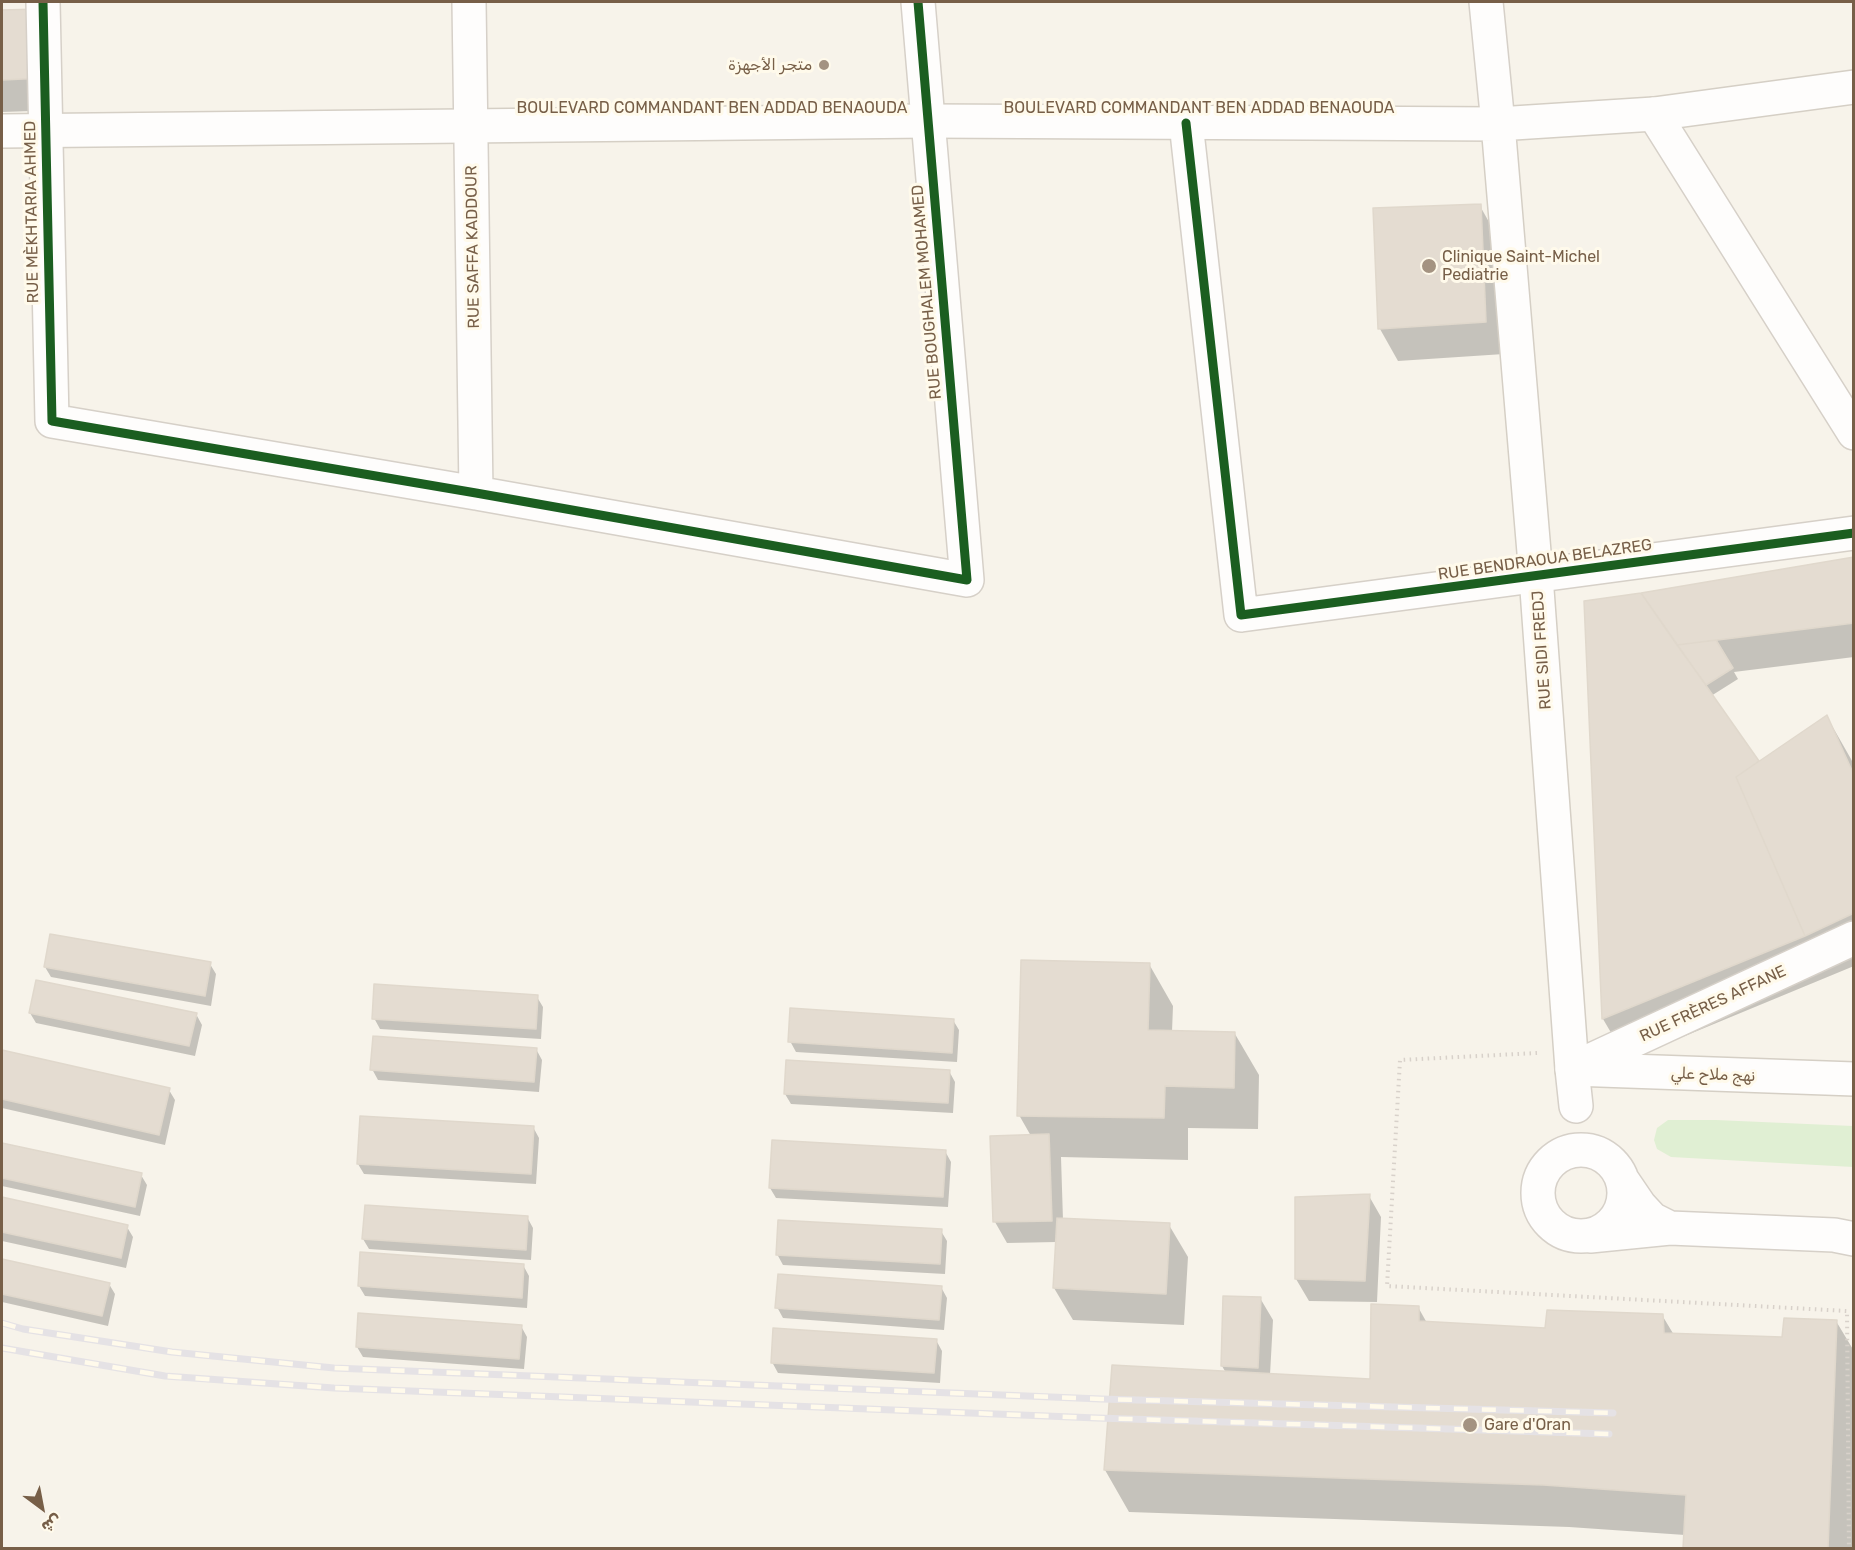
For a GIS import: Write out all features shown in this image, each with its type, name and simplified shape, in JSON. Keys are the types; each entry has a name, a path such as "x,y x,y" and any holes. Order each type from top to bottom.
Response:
{"street":[{"name":"RUE MÈKHTARIA AHMED","path":"43,2 52,421 476,492"},
{"name":"RUE SAFFA KADDOUR","path":"469,2 476,492"},
{"name":"RUE BOUGHALEM MOHAMED","path":"476,492 967,580 918,2"},
{"name":"RUE SIDI FREDJ","path":"1486,2 1536,576 1575,1106"},
{"name":"BOULEVARD COMMANDANT BEN ADDAD BENAOUDA","path":"2,131 928,122 1498,124 1654,114 1854,87"},
{"path":"1654,114 1854,433"},
{"name":"RUE BENDRAOUA BELAZREG","path":"1186,123 1241,615 1854,533"},
{"name":"RUE FRÈRES AFFANE","path":"1572,1070 1854,938"},
{"name":"نهج ملاح علي","path":"1572,1070 1854,1079"},
{"path":"1575,1106 1583,1133 1595,1152"},
{"path":"1563,1155 1572,1133 1575,1106"},
{"path":"1670,1228 1652,1219 1623,1181 1617,1168 1607,1158 1595,1152 1582,1149 1556,1158 1546,1168 1540,1181 1538,1194 1540,1209 1548,1222 1560,1231 1574,1236 1670,1228 1834,1235 1854,1239"},
{"path":"1588,1236 1603,1231 1614,1222 1622,1208 1625,1194 1623,1181"}],"green space":[{"path":"1668,1120 1853,1126 1853,1167 1671,1157 1657,1149 1654,1140 1657,1128"}],"building":[{"path":"40,9 43,78 2,80 2,10"},
{"path":"1481,204 1486,322 1378,329 1373,208"},
{"path":"1854,557 1854,623 1677,645 1641,593"},
{"path":"1641,593 1759,761 1736,777 1805,936 1602,1019 1584,601"},
{"path":"1716,640 1733,668 1706,685 1677,645"},
{"path":"1827,715 1854,775 1854,913 1805,936 1736,777"},
{"path":"50,934 211,962 205,996 44,967"},
{"path":"1021,960 1150,963 1148,1030 1235,1032 1234,1088 1165,1086 1164,1118 1017,1116"},
{"path":"36,980 197,1013 189,1046 29,1013"},
{"path":"374,984 538,995 536,1029 372,1019"},
{"path":"790,1008 954,1019 952,1053 788,1042"},
{"path":"373,1036 537,1048 534,1082 370,1070"},
{"path":"2,1050 170,1088 159,1135 2,1099"},
{"path":"786,1060 950,1070 948,1103 784,1094"},
{"path":"360,1116 534,1126 531,1174 357,1164"},
{"path":"1049,1134 1052,1221 993,1222 990,1136"},
{"path":"772,1140 946,1150 943,1197 769,1188"},
{"path":"2,1143 142,1173 135,1207 2,1178"},
{"path":"1370,1194 1365,1281 1295,1279 1295,1197"},
{"path":"2,1197 128,1225 121,1258 2,1232"},
{"path":"365,1205 528,1216 526,1250 362,1239"},
{"path":"1057,1218 1170,1223 1166,1294 1053,1288"},
{"path":"778,1220 942,1229 940,1264 776,1255"},
{"path":"360,1252 524,1264 522,1298 358,1286"},
{"path":"2,1259 110,1283 102,1316 2,1294"},
{"path":"778,1274 942,1286 939,1320 775,1308"},
{"path":"1223,1296 1261,1297 1258,1368 1221,1366"},
{"name":"Gare d'Oran","path":"1371,1304 1419,1306 1419,1321 1545,1328 1547,1310 1663,1314 1664,1333 1782,1337 1784,1318 1837,1320 1828,1548 1683,1548 1686,1495 1544,1485 1104,1470 1112,1365 1370,1379"},
{"path":"358,1313 522,1325 519,1359 356,1347"},
{"path":"773,1328 937,1339 934,1373 771,1363"}],"railway":[{"path":"2,1323 23,1329 172,1352 334,1368 1101,1399 1613,1413"},
{"path":"2,1348 165,1376 334,1388 1097,1418 1609,1434"}],"cycle path":[{"path":"43,2 52,421 967,580 918,2"},
{"path":"1186,123 1241,615 1854,533"}],"place":[{"name":"متجر الأجهزة","path":"824,65"},
{"name":"Clinique Saint-Michel Pediatrie","path":"1429,266"},
{"name":"Gare d'Oran","path":"1470,1425"}]}
